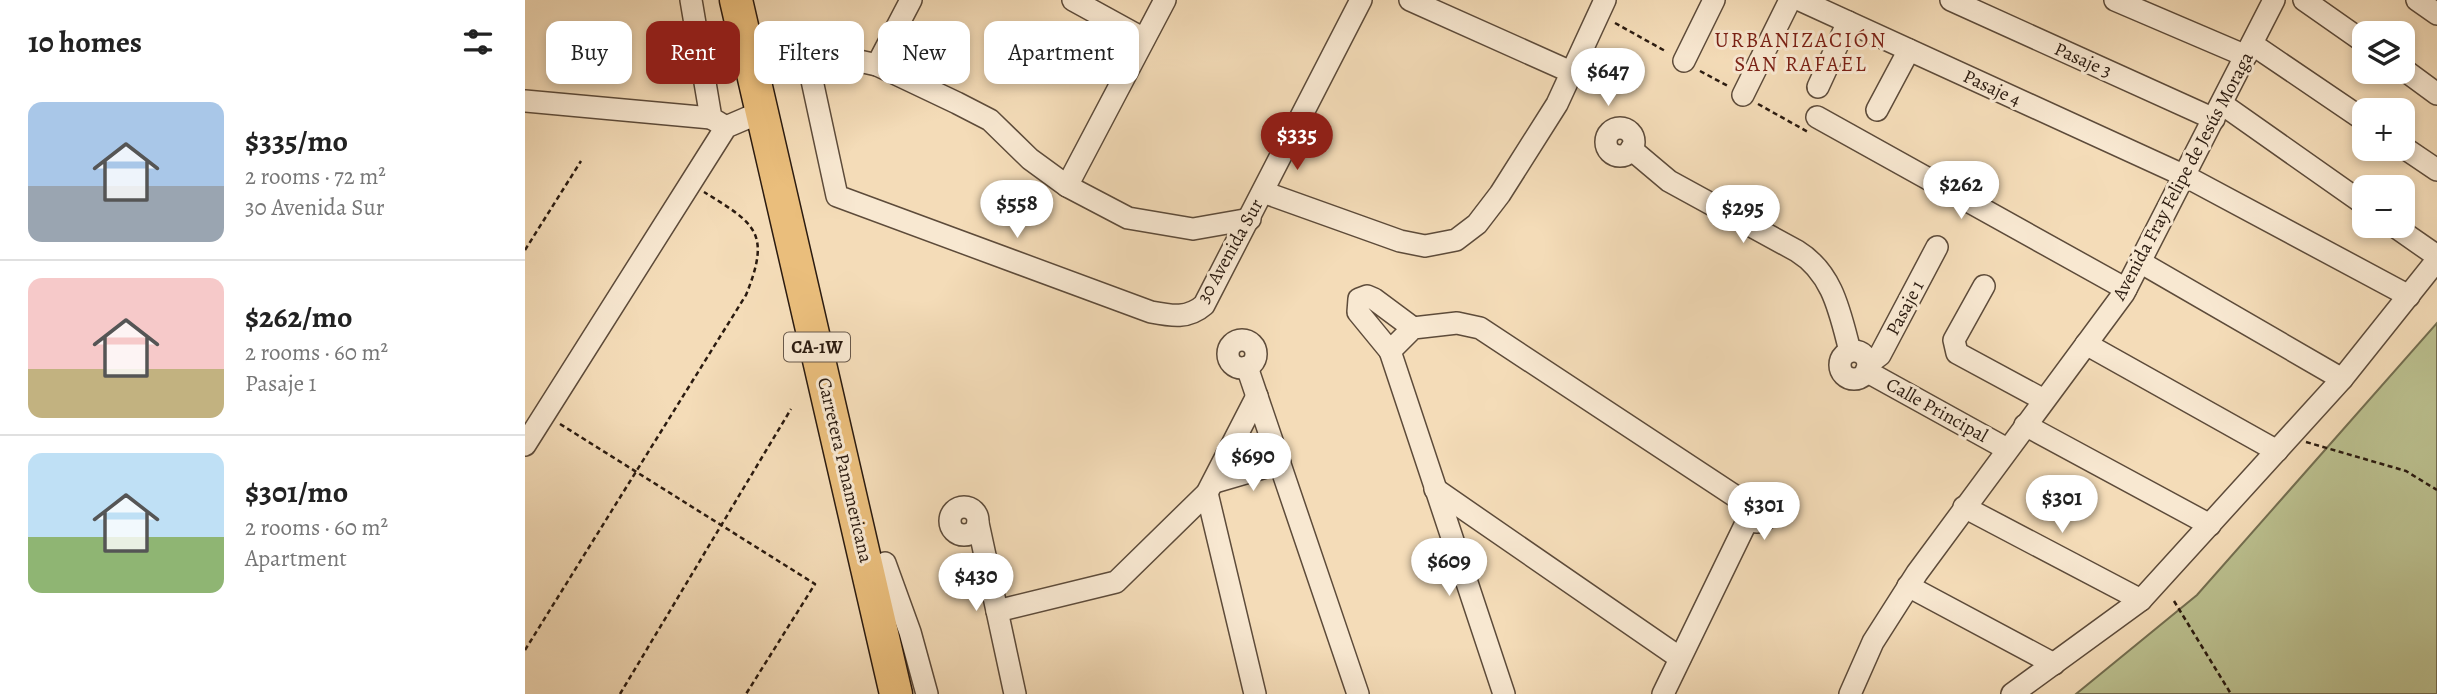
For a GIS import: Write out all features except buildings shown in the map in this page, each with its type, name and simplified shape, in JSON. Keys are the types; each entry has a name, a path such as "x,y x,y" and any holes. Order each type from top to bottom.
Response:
{"highway":[{"name":"Carretera Panamericana","path":"736,0 896,694"},
{"name":"Carretera Panamericana","path":"756,0 761,21"},
{"name":"Carretera Panamericana","path":"775,84 885,563 912,694"}],"street":[{"path":"525,445 690,184 718,123 691,0"},
{"path":"877,65 911,0"},
{"path":"1073,0 1144,39"},
{"path":"1067,186 1165,0"},
{"name":"30 Avenida Sur","path":"813,84 837,196 1151,312 1173,316 1193,314 1204,304 1361,0"},
{"path":"1411,0 1571,72"},
{"path":"1684,61 1714,0"},
{"path":"1743,95 1790,0"},
{"name":"Pasaje 4","path":"1800,0 2185,176 2409,296"},
{"name":"Pasaje 3","path":"1951,0 2218,111"},
{"path":"2115,0 2249,50 2352,113"},
{"name":"Avenida Fray Felipe de Jesús Moraga","path":"1850,694 1873,642 1908,586 2126,289 2274,0"},
{"path":"2304,0 2352,34"},
{"path":"2417,0 2437,14"},
{"path":"1263,192 1400,241 1425,246 1456,240 1477,223 1500,194 1557,104 1602,7"},
{"path":"1818,87 1848,22"},
{"path":"1877,110 1909,50"},
{"path":"864,62 877,65 990,120 1030,159 1101,206 1143,222 1202,229 1249,219"},
{"path":"2415,77 2437,93"},
{"path":"525,102 718,123 761,112"},
{"path":"2218,111 2352,196"},
{"path":"1817,117 2126,289"},
{"name":"Calle Principal","path":"1631,149 1658,174 1797,251 1816,266 1833,292 1850,351 1843,354 1839,363 1845,376 1858,378 1867,367 2007,449"},
{"path":"2415,155 2437,170"},
{"path":"2012,694 2141,600 2342,379 2437,258 2410,238"},
{"name":"Pasaje 1","path":"1867,367 1880,355 1937,247"},
{"path":"2140,262 2342,379"},
{"path":"1984,286 1954,340 1957,353 2044,400"},
{"path":"1413,328 1374,299 1367,296 1359,299 1358,313 1389,351 1504,694"},
{"path":"1389,351 1413,328 1457,323 1480,328 1746,510 1663,694"},
{"path":"2086,344 2283,444"},
{"path":"1247,367 1353,693"},
{"path":"997,611 1116,582 1211,488 1257,396"},
{"path":"2025,425 2210,525"},
{"path":"1211,488 1279,463"},
{"path":"1211,488 1255,694"},
{"path":"1435,489 1680,658"},
{"path":"1964,507 2141,600"},
{"path":"978,523 1015,694"},
{"path":"885,563 910,632 927,694"},
{"path":"1908,586 2054,664"}],"path":[{"path":"1602,7 1684,61 1807,134 1817,117"},
{"path":"525,250 581,161"},
{"path":"525,650 746,295 758,266 758,245 752,226 743,216 690,184"},
{"path":"620,694 791,409"},
{"path":"545,414 815,584 746,694"},
{"path":"2283,444 2406,471 2437,490"},
{"path":"2174,601 2231,694"}],"green space":[{"path":"2437,323 2437,694 2076,694 2197,595"}],"district":[{"name":"URBANIZACIÓN SAN RAFAEL","path":"1801,52"}]}
